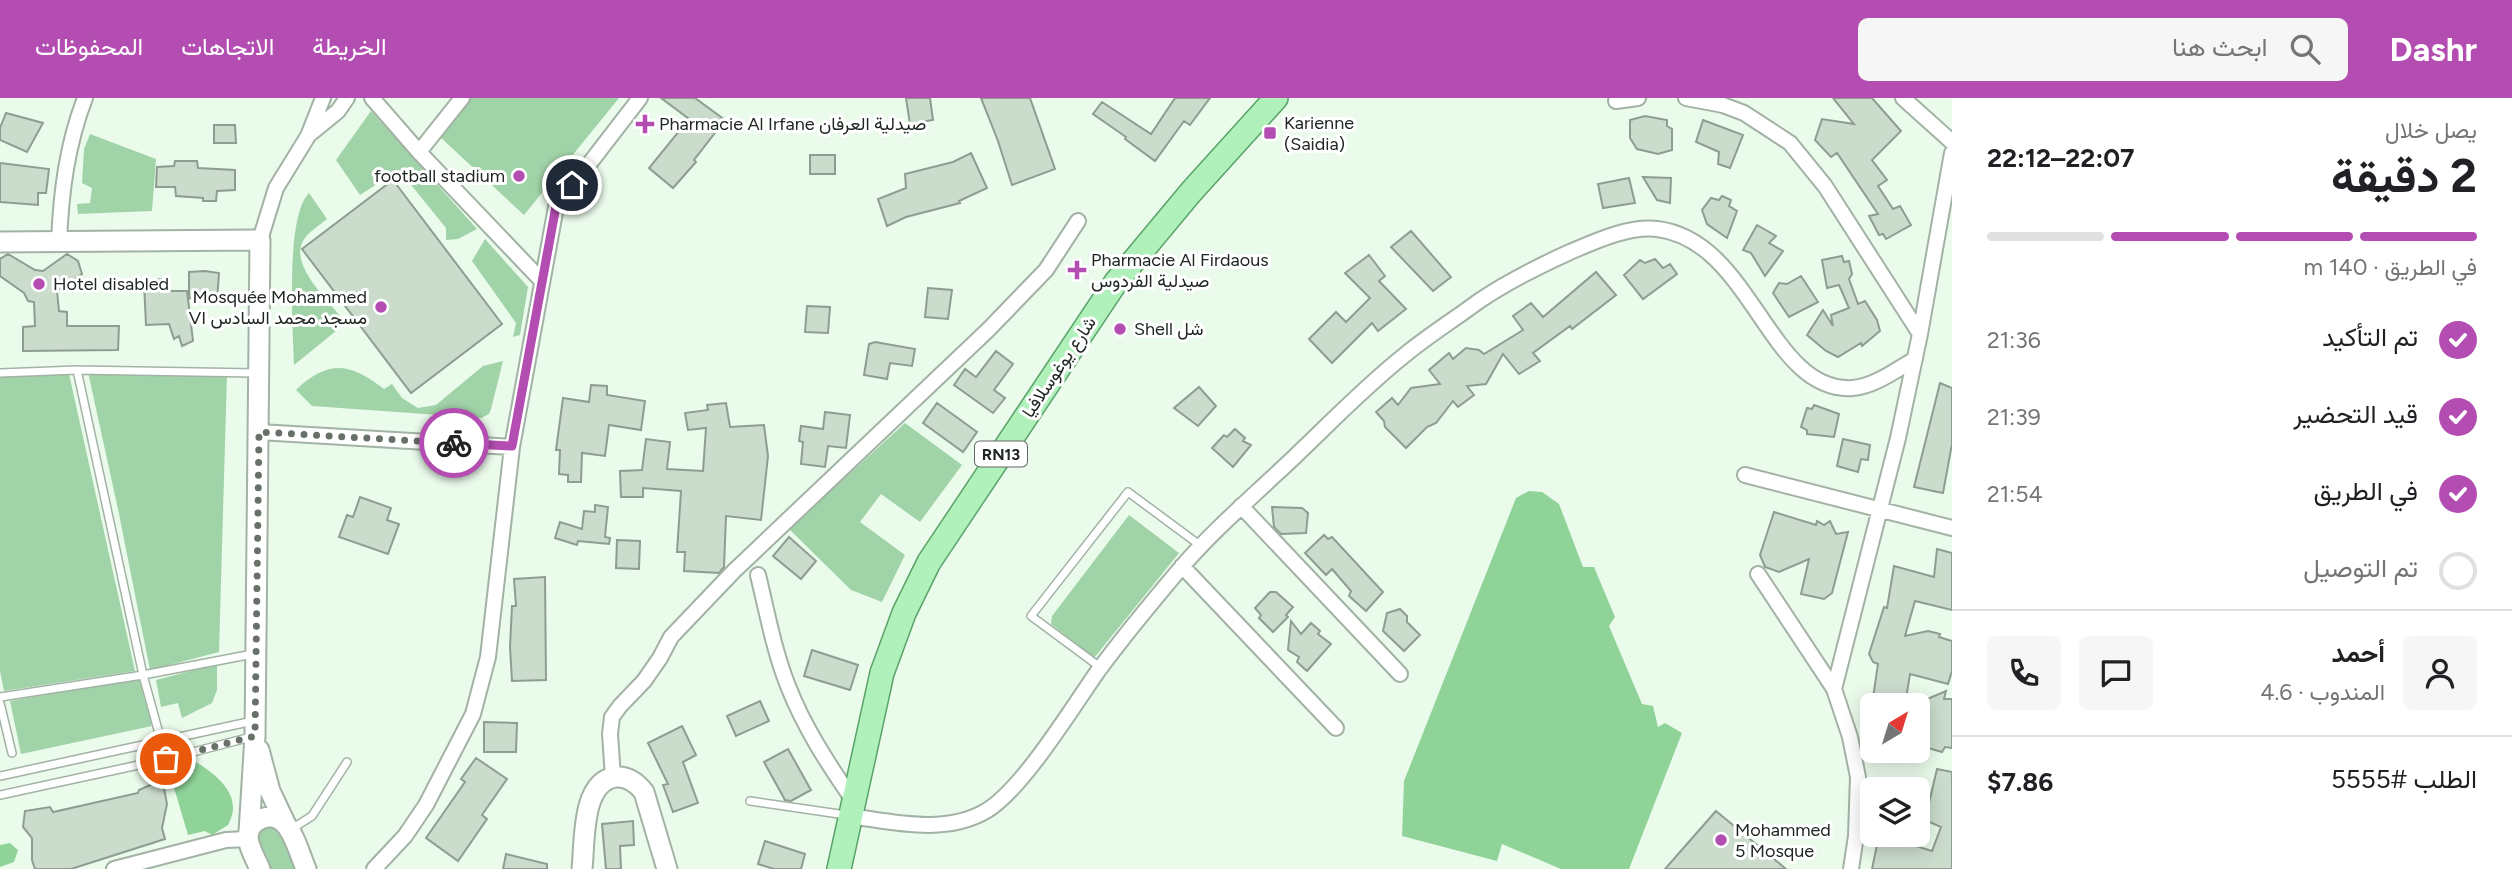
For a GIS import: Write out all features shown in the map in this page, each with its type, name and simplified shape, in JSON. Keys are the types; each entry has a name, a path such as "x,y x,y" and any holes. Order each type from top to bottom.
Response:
{"main road":[{"name":"شارع يوغوسلافيا","path":"839,869 882,673 904,613 929,562 1116,282 1191,192 1276,98"},
{"path":"0,242 260,240 254,728 249,835 260,869"},
{"path":"254,728 270,790 306,869"},
{"path":"582,869 592,793 597,786 613,778 631,780 644,792 667,869"},
{"path":"249,835 252,826 262,818 275,817 288,828"}],"street":[{"path":"59,242 68,153 85,98"},
{"path":"260,240 275,188 308,136 323,98"},
{"path":"308,136 338,111 348,98"},
{"path":"372,98 419,152 541,280"},
{"path":"419,152 462,98"},
{"path":"374,869 418,819 466,730 478,701 488,657 512,446 556,206 640,98"},
{"path":"1616,102 1638,98"},
{"path":"1686,98 1723,105 1744,113 1790,143 1825,186 1920,334"},
{"path":"1903,98 1952,142"},
{"path":"1834,689 1881,510 1915,359 1952,153"},
{"path":"613,778 610,734 612,717 644,681 671,637 734,571 1008,310 1046,270 1078,221"},
{"path":"758,575 788,686 852,808 921,825 939,824 985,811 1008,792 1101,667 1182,566 1241,506 1405,355 1484,298 1549,262 1589,244 1629,231 1659,229 1699,246 1720,261 1735,278 1786,353 1810,376 1826,384 1855,388 1879,380 1915,359"},
{"path":"259,432 512,446"},
{"path":"1745,475 1952,528"},
{"path":"1241,506 1400,674"},
{"path":"1182,566 1336,728"},
{"path":"1758,574 1834,689 1850,737 1858,777 1856,836 1851,869"},
{"path":"114,869 249,835"}],"lane":[{"path":"77,370 143,675 166,759"},
{"path":"0,373 77,370 259,373"},
{"path":"1101,667 1031,616 1128,492 1202,546"},
{"path":"0,697 143,675 255,653"},
{"path":"0,703 12,753"},
{"path":"254,728 166,759 4,794 2,776 162,740 254,728"},
{"path":"288,828 312,816 347,762"},
{"path":"750,801 852,808"}],"green space":[{"name":"football stadium","path":"469,98 619,98 524,215 439,136"},
{"path":"371,111 477,229 458,239 446,240 446,228 399,170 360,195 336,160"},
{"path":"90,134 156,159 152,211 78,214 77,204 90,203 92,188 82,183 84,149"},
{"path":"309,193 327,219 303,241 301,260 311,281 340,316 336,331 294,365 293,248 301,206"},
{"path":"485,239 528,287 520,335 513,337 516,323 472,261"},
{"path":"503,361 491,409 489,414 481,418 312,406 296,390 319,373 340,368 361,374 384,389 392,384 402,398 418,408 436,405 483,366"},
{"path":"88,372 227,374 219,652 150,670"},
{"path":"69,374 135,671 4,691 0,671 0,377"},
{"path":"905,423 962,465 920,522 881,494 860,522 905,555 882,602 851,590 789,529"},
{"path":"1529,491 1542,492 1559,504 1583,567 1594,567 1615,617 1609,626 1642,704 1653,706 1658,727 1665,723 1682,733 1629,869 1561,869 1502,844 1497,861 1402,836 1404,781 1516,498"},
{"path":"1129,515 1179,553 1094,658 1051,624 1052,616"},
{"path":"217,664 217,690 212,703 182,718 178,703 161,707 156,680"},
{"path":"139,678 152,726 21,754 10,701"},
{"path":"191,759 219,779 232,801 233,811 228,825 212,835 205,831 188,835 172,781 175,762"},
{"path":"271,827 280,833 296,869 271,869 258,839 261,830"},
{"path":"10,843 18,850 14,862 0,867 0,845"}],"building":[{"path":"661,98 695,98 725,120 694,160 696,162 673,188 649,168 689,119"},
{"path":"906,98 930,98 933,120 910,124"},
{"path":"981,98 1030,98 1055,169 1012,185"},
{"path":"1175,98 1210,98 1190,125 1184,121 1155,161 1093,114 1102,102 1151,134"},
{"path":"1833,98 1872,98 1901,131 1872,160 1887,180 1878,186 1893,209 1900,206 1911,225 1886,239 1883,234 1879,235 1869,216 1878,214 1837,153 1831,157 1815,140 1822,119 1854,124"},
{"path":"6,113 43,123 27,152 0,140 0,128"},
{"path":"1645,116 1667,120 1667,126 1672,129 1672,150 1658,154 1637,149 1630,138 1630,120"},
{"path":"1703,120 1743,135 1730,168 1718,164 1719,152 1696,142"},
{"path":"214,125 235,125 236,143 214,143"},
{"path":"971,153 987,188 959,201 960,203 906,217 887,226 878,199 906,188 905,174 953,162"},
{"path":"810,155 835,155 835,174 810,174"},
{"path":"175,161 197,161 198,168 235,170 235,190 217,191 216,201 203,201 203,198 176,196 175,187 156,187 157,167 174,166"},
{"path":"0,163 49,169 46,193 38,193 38,205 0,202"},
{"path":"1643,177 1671,178 1670,203 1657,200"},
{"path":"1629,178 1635,203 1603,208 1598,184"},
{"path":"393,180 502,324 411,393 302,249"},
{"path":"1722,196 1731,200 1729,206 1737,211 1727,238 1707,224 1702,210 1711,198 1719,200"},
{"path":"1757,225 1776,236 1769,243 1783,251 1765,276 1751,253 1743,250"},
{"path":"1411,231 1451,277 1433,291 1391,247"},
{"path":"8,254 35,270 43,271 67,254 78,261 82,274 57,291 59,311 67,312 67,326 119,326 118,350 23,351 23,327 35,326 34,302 28,301 24,293 0,276 0,259"},
{"path":"1369,255 1385,276 1379,281 1406,309 1378,331 1372,323 1332,363 1309,339 1336,312 1346,322 1370,298 1345,273"},
{"path":"1842,256 1844,262 1849,261 1852,274 1849,279 1858,304 1865,301 1877,320 1880,331 1862,346 1861,343 1838,357 1807,335 1823,310 1833,326 1831,315 1849,308 1839,285 1827,288 1822,260"},
{"path":"1655,259 1663,268 1670,264 1677,274 1643,299 1624,275 1640,260 1645,263"},
{"path":"189,272 219,273 217,301 189,298"},
{"path":"1596,272 1616,295 1572,329 1570,326 1533,353 1540,361 1519,374 1503,354 1486,384 1467,386 1474,395 1458,407 1453,401 1436,423 1427,427 1406,448 1385,427 1384,421 1376,412 1392,398 1398,405 1411,388 1440,384 1429,370 1449,353 1453,359 1466,348 1479,350 1484,354 1523,330 1513,316 1531,303 1543,317"},
{"path":"1801,276 1818,302 1789,317 1773,293 1779,283 1787,284"},
{"path":"161,279 162,291 187,291 193,341 182,346 179,336 174,339 169,324 146,325 144,283"},
{"path":"928,288 952,290 948,319 925,317"},
{"path":"807,306 830,307 828,333 805,332"},
{"path":"875,342 915,349 912,366 890,363 887,379 864,375 869,344"},
{"path":"996,351 1013,364 994,390 1005,398 993,413 954,385 965,369 976,377"},
{"path":"1940,383 1952,388 1952,444 1943,493 1914,487"},
{"path":"591,385 607,386 607,395 645,401 641,430 609,425 605,456 582,453 581,482 568,482 568,475 559,474 560,450 556,450 563,398 589,402"},
{"path":"1199,387 1216,406 1198,426 1174,408"},
{"path":"726,403 730,427 764,425 768,456 761,520 726,516 724,567 719,573 684,571 685,552 677,552 681,491 643,488 643,497 621,497 620,471 642,470 646,439 670,442 667,469 703,471 706,428 688,430 685,413 708,410 707,405"},
{"path":"937,403 977,432 963,452 923,423"},
{"path":"1814,405 1839,414 1834,437 1807,434 1807,430 1801,427 1807,408 1812,409"},
{"path":"825,412 850,415 846,448 828,446 825,467 801,464 801,426 823,429"},
{"path":"1235,429 1245,438 1243,441 1251,445 1233,467 1212,448 1224,435 1227,437"},
{"path":"1843,439 1870,445 1868,460 1861,459 1858,472 1837,466"},
{"path":"360,497 391,508 387,520 399,524 388,554 339,537 347,515 353,517"},
{"path":"595,505 608,507 605,537 610,538 609,544 578,541 577,545 555,538 560,522 582,529 584,511 595,512"},
{"path":"1272,507 1302,508 1308,513 1306,533 1281,534 1274,527"},
{"path":"1774,512 1816,525 1817,521 1824,525 1830,521 1836,534 1848,532 1832,593 1824,599 1801,594 1809,559 1779,572 1765,567 1760,555"},
{"path":"1324,535 1328,539 1332,537 1383,592 1366,611 1349,596 1351,591 1332,569 1326,575 1305,553"},
{"path":"789,537 816,561 801,579 773,556"},
{"path":"617,540 640,541 639,569 616,568"},
{"path":"1937,549 1952,553 1952,610 1915,601 1905,636 1928,631 1952,641 1952,671 1948,684 1910,674 1907,693 1874,693 1878,664 1873,662 1869,654 1884,607 1887,608 1894,566 1934,577"},
{"path":"545,577 546,680 512,681 510,647 512,606 516,606 514,579"},
{"path":"1270,592 1276,592 1293,607 1286,615 1288,617 1273,632 1259,618 1261,615 1255,608"},
{"path":"1400,609 1407,616 1407,622 1420,635 1404,651 1383,631 1387,613"},
{"path":"1291,621 1301,634 1311,623 1320,631 1318,634 1331,644 1307,671 1297,662 1299,657 1288,650"},
{"path":"812,650 858,665 850,690 804,676"},
{"path":"1946,691 1944,699 1952,699 1952,748 1945,747 1942,752 1930,748 1930,698"},
{"path":"760,701 769,721 736,736 727,716"},
{"path":"484,722 517,723 516,752 484,752"},
{"path":"682,726 696,755 683,762 698,803 673,812 663,785 668,784 648,743"},
{"path":"788,749 811,790 791,801 785,800 764,762"},
{"path":"476,758 507,779 482,815 487,819 458,861 426,838 465,782 461,779"},
{"path":"1937,769 1952,772 1952,869 1872,869 1877,847 1919,847 1932,851 1941,827 1930,822 1930,799"},
{"path":"159,781 164,788 167,804 162,828 165,839 71,869 35,869 32,860 32,838 23,827 25,811 50,807 53,812 138,793 139,790"},
{"name":"Mohammed 5 Mosque","path":"1716,811 1786,869 1665,869"},
{"path":"633,821 634,845 620,846 621,869 606,869 602,824"},
{"path":"765,841 805,854 801,869 774,869 758,864"},
{"path":"506,854 547,864 547,869 503,869"}],"way so far":[{"path":"166,759 255,736 259,432 454,443"}],"place":[{"name":"Pharmacie Al Irfane صيدلية العرفان","path":"645,124"},
{"name":"Karienne (Saidia)","path":"1270,133"},
{"name":"football stadium","path":"519,176"},
{"name":"Pharmacie Al Firdaous صيدلية الفردوس","path":"1077,270"},
{"name":"Hotel disabled","path":"39,284"},
{"name":"Mosquée Mohammed VI مسجد محمد السادس","path":"381,307"},
{"name":"Shell شل","path":"1120,329"},
{"name":"Mohammed 5 Mosque","path":"1721,840"}],"route":[{"path":"454,443 512,446 556,206 572,185"}]}
